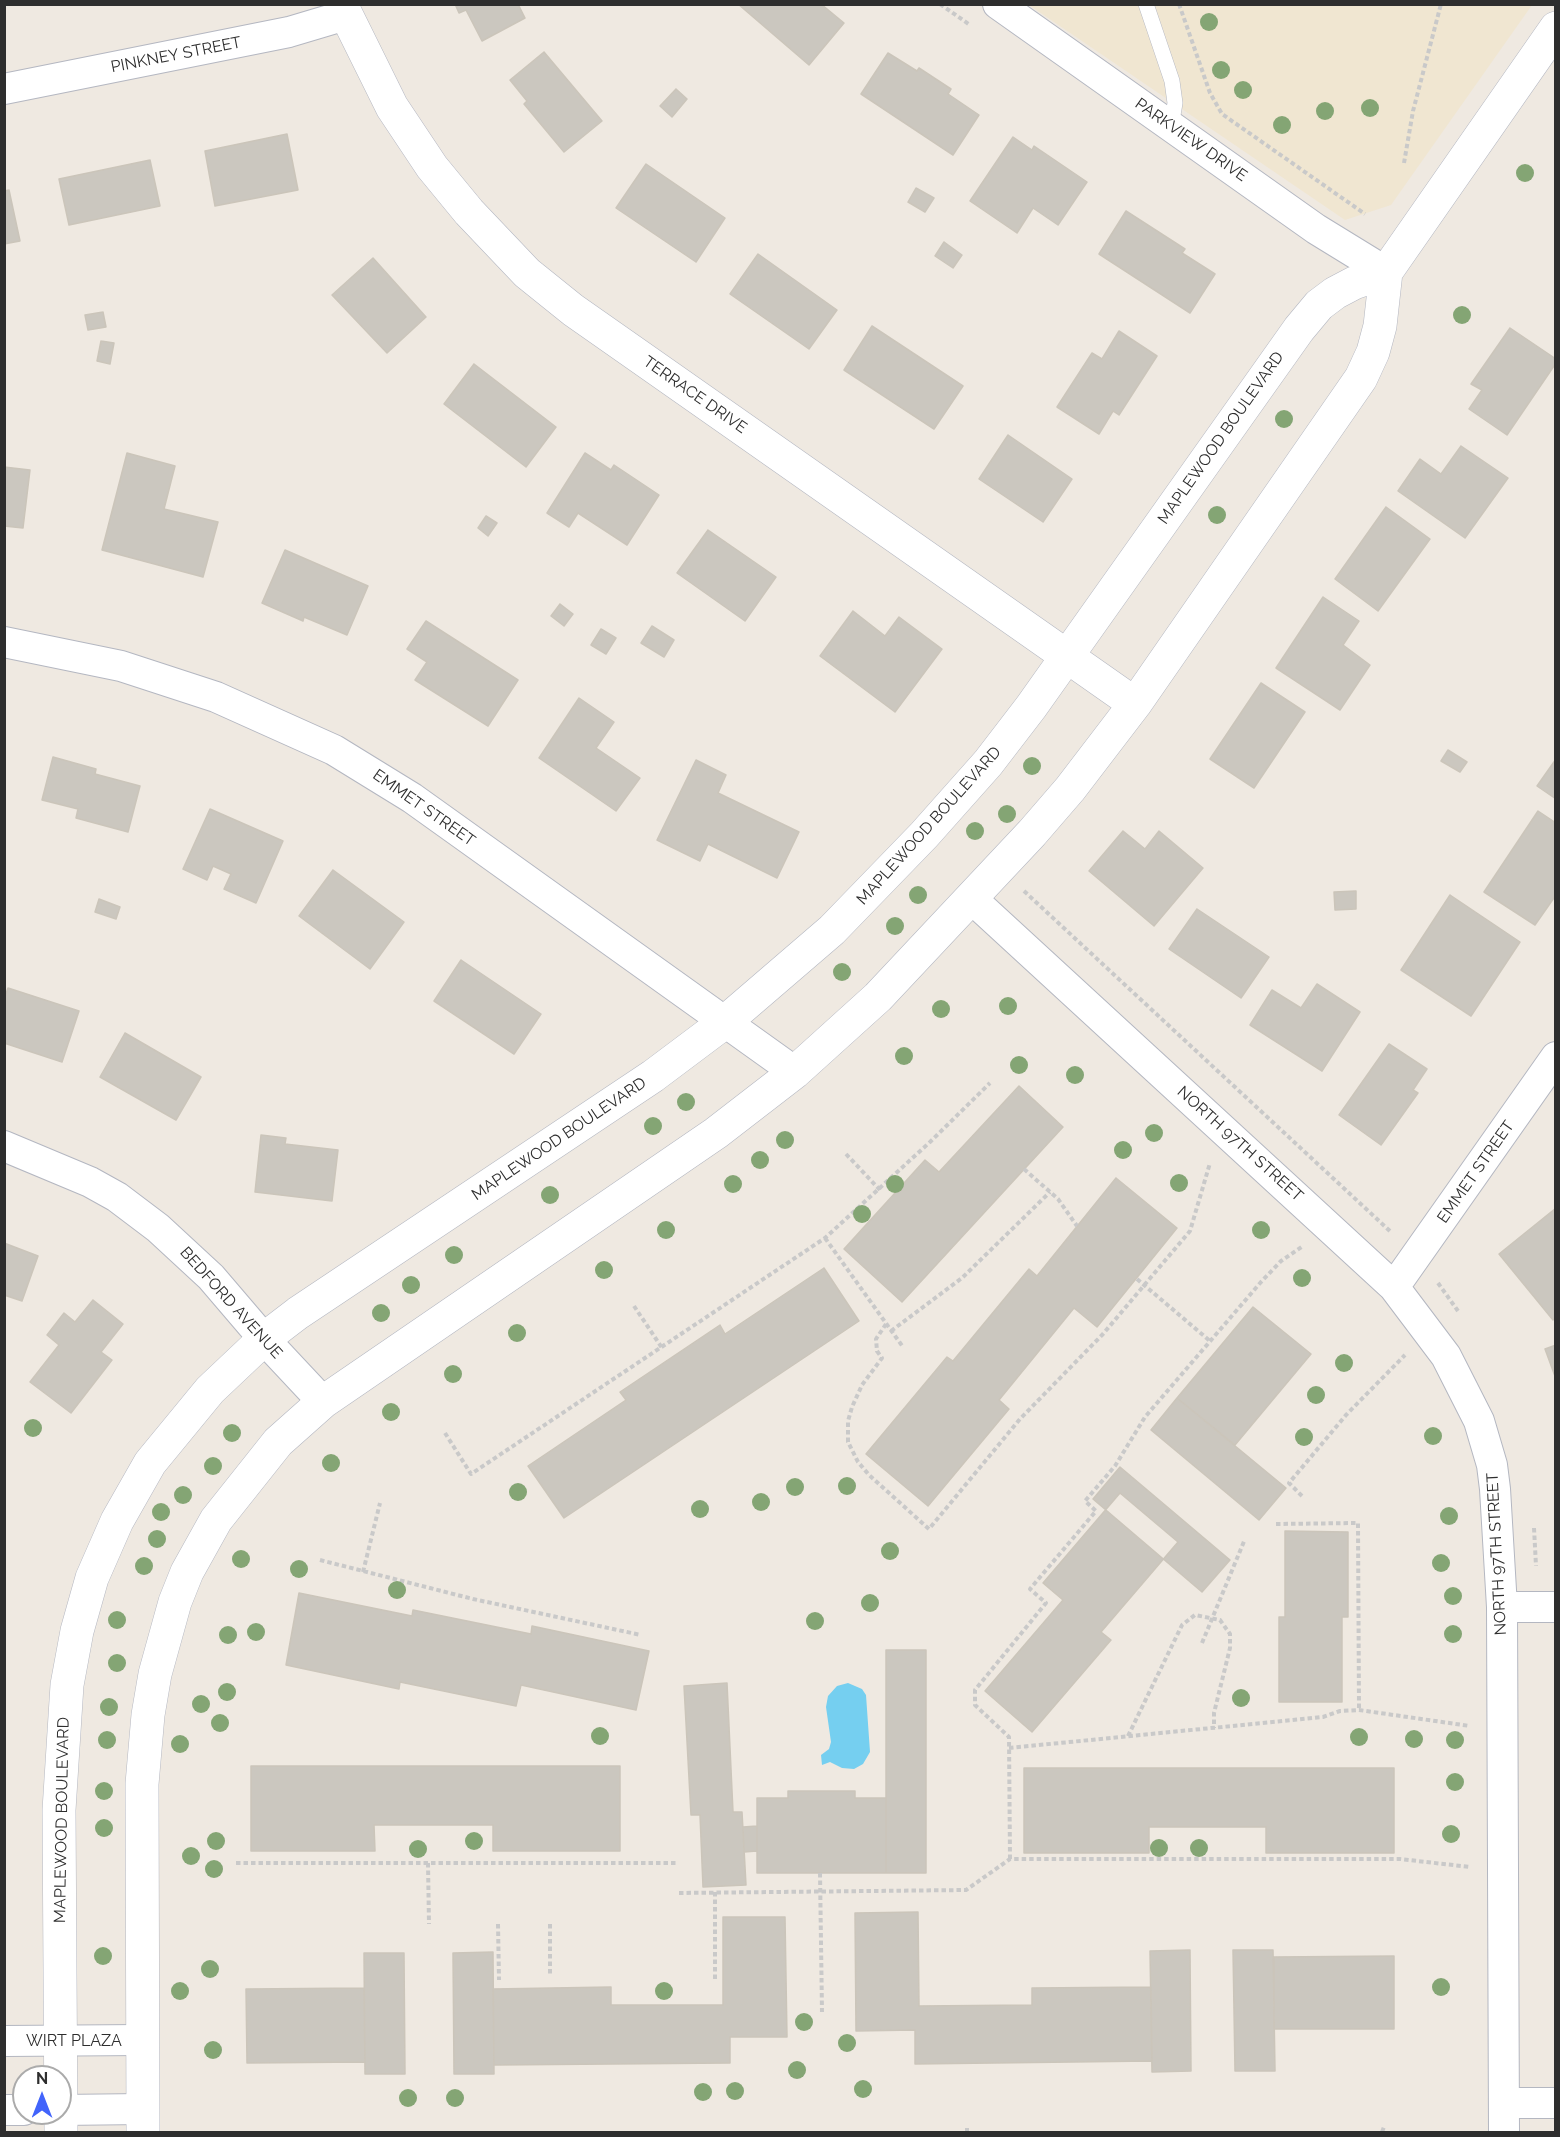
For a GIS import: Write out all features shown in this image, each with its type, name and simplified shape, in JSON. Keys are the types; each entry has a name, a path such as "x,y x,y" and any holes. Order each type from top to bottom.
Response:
{"street":[{"name":"PARKVIEW DRIVE","path":"998,4 1316,229 1386,272"},
{"name":"PINKNEY STREET","path":"4,89 289,33 343,10"},
{"name":"TERRACE DRIVE","path":"343,10 392,107 432,167 469,212 527,273 573,310 1135,704"},
{"path":"72,2118 143,2121 144,1750 155,1674 167,1628 187,1572 216,1520 278,1442 323,1402 716,1134 795,1072 878,997 972,899 1070,789 1135,704 1361,378 1373,352 1380,326 1386,272 1556,28"},
{"name":"MAPLEWOOD BOULEVARD","path":"60,2065 60,1770 70,1666 84,1605 104,1548 133,1490 150,1463 210,1390 264,1339 298,1313 653,1076 724,1022 832,930 924,836 988,763 1067,656 1299,329 1319,305 1354,283 1386,272"},
{"name":"EMMET STREET","path":"4,642 121,666 216,697 334,750 412,798 795,1072"},
{"name":"NORTH 97TH STREET","path":"972,899 1394,1287 1434,1337 1464,1387 1479,1421 1489,1454 1498,1520 1502,1607 1504,2133"},
{"name":"EMMET STREET","path":"1394,1287 1556,1057"},
{"name":"BEDFORD AVENUE","path":"4,1146 90,1182 140,1213 205,1271 323,1402"},
{"path":"1502,1607 1556,1607"},
{"name":"WIRT PLAZA","path":"4,2041 143,2040"},
{"path":"1504,2103 1556,2103"}],"lane":[{"path":"1146,4 1172,81 1175,103 1171,127"}],"path":[{"path":"1179,4 1210,93 1222,114 1365,214"},
{"path":"1404,163 1413,111 1441,4"},
{"path":"1023,891 1394,1235"},
{"path":"446,1433 471,1473 825,1238 880,1190 990,1083"},
{"path":"886,1324 876,1339 876,1347 882,1358 862,1385 852,1407 848,1421 849,1442 858,1462 869,1475 929,1529 1020,1419 1103,1334 1190,1231 1221,1128"},
{"path":"846,1155 880,1190"},
{"path":"1024,1169 1050,1192 1077,1226"},
{"path":"891,1331 962,1278 1050,1192"},
{"path":"1010,1858 1009,1737 975,1705 975,1690 1046,1603 1030,1589 1096,1511 1085,1501 1115,1466 1145,1417 1281,1261 1295,1250 1337,1233"},
{"path":"825,1238 903,1347"},
{"path":"1137,1279 1210,1341"},
{"path":"634,1306 662,1348"},
{"path":"1302,1496 1289,1483 1369,1391 1404,1356 1434,1337"},
{"path":"363,1572 380,1503"},
{"path":"1276,1524 1358,1523 1359,1710"},
{"path":"1202,1643 1245,1539"},
{"path":"320,1560 473,1599 641,1635"},
{"path":"1128,1736 1182,1625 1195,1615 1214,1617 1227,1626 1230,1641 1214,1713 1214,1728"},
{"path":"1009,1748 1323,1717 1340,1711 1359,1710 1502,1731"},
{"path":"679,1893 966,1890 1010,1858 1400,1858 1503,1873"},
{"path":"236,1863 677,1863"},
{"path":"428,1863 429,1924"},
{"path":"820,1873 822,2012"},
{"path":"715,1892 715,1980"},
{"path":"498,1924 499,1980"},
{"path":"549,1924 550,1976"}],"shaded area":[{"path":"1029,5 1532,5 1391,205 1345,220"}],"water":[{"path":"848,1683 862,1689 866,1695 870,1752 863,1764 854,1769 842,1768 830,1762 822,1765 821,1755 829,1749 831,1742 826,1707 828,1696 837,1686"}],"building":[{"path":"455,4 518,4 525,18 482,41 466,10 459,13"},
{"path":"738,4 821,4 844,23 809,65"},
{"path":"544,52 602,121 564,152 524,104 527,101 510,80"},
{"path":"888,53 917,71 919,68 951,89 948,94 979,115 953,155 861,94"},
{"path":"676,89 687,99 672,117 660,106"},
{"path":"287,134 298,190 215,206 205,151"},
{"path":"1013,137 1032,150 1034,146 1087,182 1058,225 1033,208 1017,233 970,201"},
{"path":"150,160 160,206 69,225 59,179"},
{"path":"646,164 725,218 696,262 616,208"},
{"path":"916,188 934,198 925,212 908,202"},
{"path":"9,190 20,241 4,244 4,191"},
{"path":"1126,211 1185,249 1182,253 1215,274 1190,313 1099,254"},
{"path":"944,242 962,255 953,268 935,256"},
{"path":"758,254 837,310 809,349 730,294"},
{"path":"373,258 426,317 387,353 332,295"},
{"path":"103,312 106,327 88,330 85,315"},
{"path":"872,326 963,386 934,429 844,370"},
{"path":"1510,328 1556,359 1556,363 1507,435 1469,409 1482,390 1471,384"},
{"path":"1119,331 1157,356 1119,415 1113,411 1099,434 1057,407 1092,353 1102,359"},
{"path":"101,341 114,343 110,364 97,361"},
{"path":"474,364 556,427 526,467 444,404"},
{"path":"1008,435 1072,479 1043,522 979,479"},
{"path":"1461,446 1508,478 1465,538 1398,491 1420,459 1441,474"},
{"path":"127,453 175,466 164,509 218,522 203,577 102,550"},
{"path":"585,453 611,470 614,465 659,495 627,545 578,513 569,527 547,513"},
{"path":"4,467 30,470 23,528 4,526"},
{"path":"1386,507 1430,539 1378,611 1335,579"},
{"path":"486,516 497,523 488,536 478,528"},
{"path":"708,530 776,577 745,621 677,573"},
{"path":"285,550 368,586 347,635 304,617 303,621 262,603"},
{"path":"1323,597 1359,621 1343,645 1370,665 1340,710 1276,668"},
{"path":"560,604 573,614 564,626 551,616"},
{"path":"853,611 885,636 899,617 942,649 895,712 820,656"},
{"path":"426,621 518,680 488,726 415,680 427,662 407,649"},
{"path":"652,626 674,640 664,657 641,643"},
{"path":"601,629 616,638 606,654 591,645"},
{"path":"1261,683 1305,712 1254,788 1210,759"},
{"path":"579,698 614,722 596,748 640,778 616,811 539,758"},
{"path":"1448,750 1467,762 1460,772 1441,761"},
{"path":"53,757 96,769 95,774 140,786 128,832 76,818 78,809 42,800"},
{"path":"1556,759 1556,799 1537,786"},
{"path":"696,760 726,775 718,793 799,832 777,878 708,844 700,861 657,840"},
{"path":"210,809 283,841 256,903 224,889 231,874 213,866 207,880 183,869"},
{"path":"1538,811 1556,823 1556,895 1535,925 1484,892"},
{"path":"1123,831 1145,849 1159,831 1203,868 1154,926 1089,871"},
{"path":"333,870 404,922 370,969 299,916"},
{"path":"1356,891 1356,909 1335,910 1334,892"},
{"path":"1450,895 1520,942 1471,1016 1401,970"},
{"path":"99,899 120,907 116,919 95,912"},
{"path":"1197,909 1269,957 1241,998 1169,949"},
{"path":"461,960 541,1014 514,1054 434,1001"},
{"path":"1317,984 1360,1012 1322,1071 1250,1025 1272,990 1301,1008"},
{"path":"8,988 79,1011 62,1062 4,1043 4,999"},
{"path":"125,1033 201,1077 176,1120 100,1077"},
{"path":"1389,1044 1427,1069 1413,1090 1418,1093 1381,1145 1339,1115"},
{"path":"1019,1086 1063,1127 902,1302 844,1249 925,1160 939,1172"},
{"path":"261,1135 286,1138 285,1144 338,1150 332,1201 255,1192"},
{"path":"1116,1178 1177,1228 1097,1327 1074,1308 999,1400 1009,1409 928,1506 866,1454 947,1357 953,1361 1029,1269 1037,1276"},
{"path":"1556,1208 1556,1318 1553,1320 1499,1254"},
{"path":"4,1243 38,1256 22,1301 4,1295"},
{"path":"824,1268 859,1321 564,1518 528,1466 626,1400 620,1392 720,1325 725,1334"},
{"path":"93,1300 123,1324 101,1352 112,1360 71,1413 30,1382 59,1345 47,1335 64,1313 75,1322"},
{"path":"1253,1307 1311,1354 1235,1445 1177,1398"},
{"path":"1556,1345 1556,1379 1545,1349"},
{"path":"1177,1398 1286,1488 1259,1520 1151,1430"},
{"path":"1120,1467 1230,1560 1202,1592 1093,1499"},
{"path":"1120,1493 1178,1542 1101,1632 1111,1640 1032,1732 985,1691 1063,1600 1043,1583"},
{"path":"1285,1531 1348,1532 1348,1617 1342,1617 1342,1702 1279,1702 1279,1617 1285,1617"},
{"path":"299,1593 412,1616 413,1610 531,1634 532,1626 649,1651 636,1710 521,1685 516,1706 400,1682 399,1689 286,1665"},
{"path":"886,1650 926,1650 926,1873 886,1873"},
{"path":"727,1683 733,1812 742,1812 746,1885 703,1887 700,1815 691,1815 684,1686"},
{"path":"251,1766 620,1766 620,1851 493,1851 493,1825 374,1825 375,1851 251,1851"},
{"path":"1024,1768 1394,1768 1394,1853 1266,1853 1266,1827 1149,1827 1149,1853 1024,1853"},
{"path":"788,1791 855,1791 855,1798 886,1798 886,1873 757,1873 757,1798 788,1798"},
{"path":"757,1826 757,1851 744,1852 743,1827"},
{"path":"918,1912 919,2006 1032,2005 1032,1988 1151,1987 1152,2061 915,2064 915,2030 856,2031 855,1913"},
{"path":"723,1917 785,1917 787,2037 730,2037 730,2063 494,2065 493,1989 611,1987 611,2005 723,2005"},
{"path":"1190,1950 1191,2071 1152,2072 1150,1951"},
{"path":"1233,1950 1273,1950 1275,2071 1235,2071"},
{"path":"493,1952 494,2074 454,2074 453,1953"},
{"path":"364,1953 404,1953 405,2074 365,2074"},
{"path":"1394,1956 1394,2029 1274,2029 1274,1957"},
{"path":"364,1988 365,2062 247,2063 246,1989"}]}
